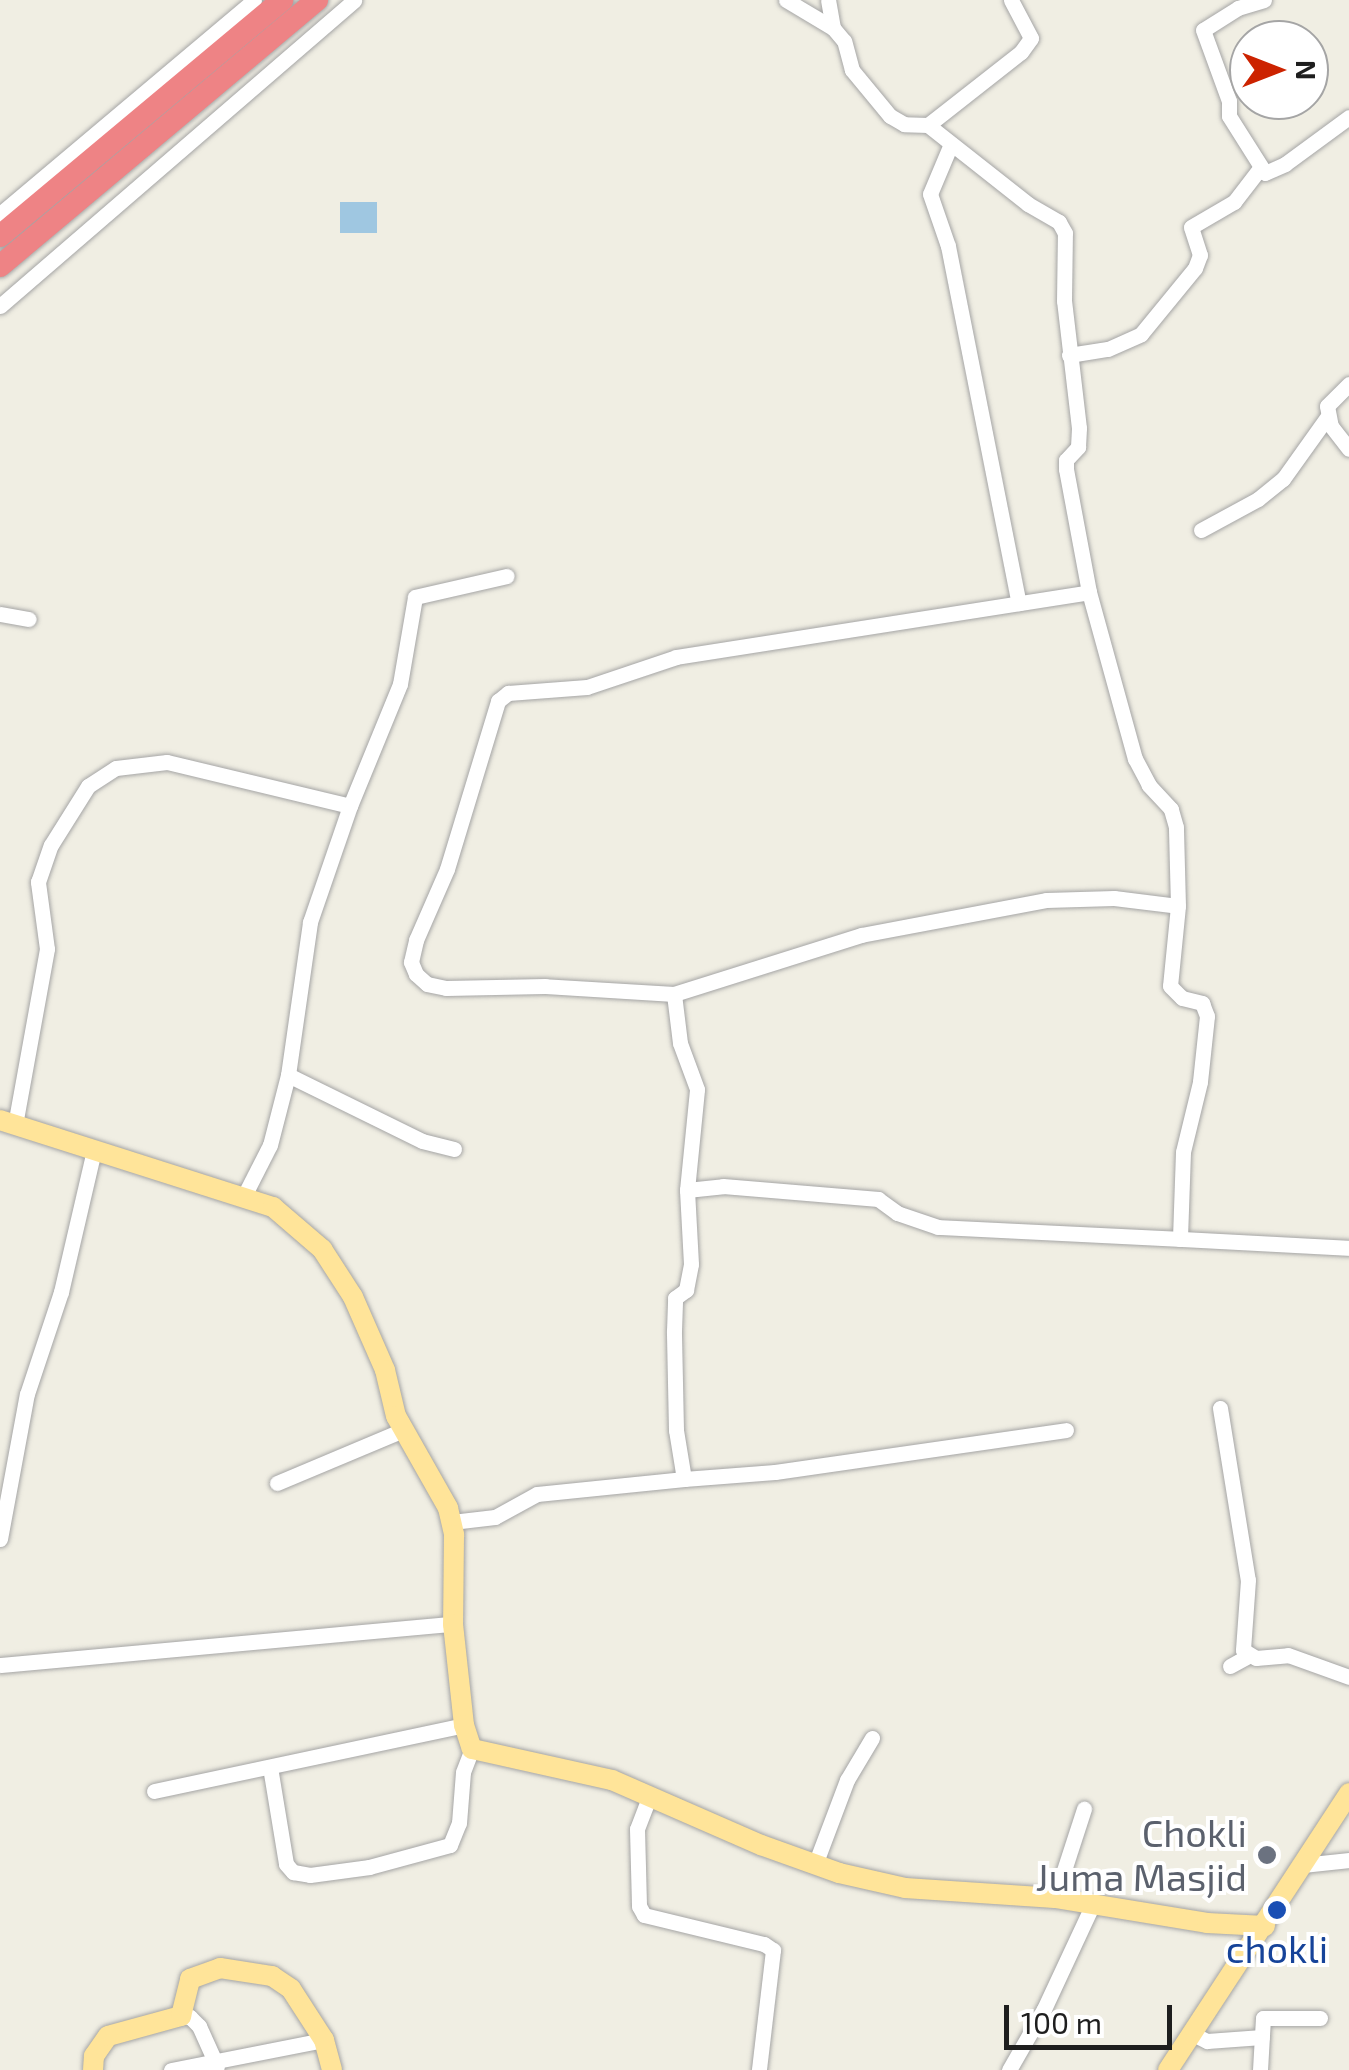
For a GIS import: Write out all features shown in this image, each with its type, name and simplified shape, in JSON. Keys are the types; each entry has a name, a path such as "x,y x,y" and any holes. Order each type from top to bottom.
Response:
{"highway":[{"path":"0,236 282,0"},
{"path":"0,266 317,0"}],"main road":[{"path":"8,1123 272,1206 322,1249 353,1297 385,1370 403,1430 442,1492 452,1522 453,1624 464,1725 472,1749 558,1765 650,1795 761,1845 839,1873 905,1888 1055,1898 1208,1923 1265,1926"},
{"path":"1168,2070 1349,1793"},
{"path":"93,2070 94,2056 108,2036 180,2016 190,1979 220,1968 272,1976 291,1989 324,2040 332,2070"}],"street":[{"path":"0,214 254,0"},
{"path":"0,306 354,0"},
{"path":"786,0 833,28 844,41 852,70 890,116 904,124 928,125 1028,204 1059,222 1065,233 1069,355 1080,428 1078,447 1066,460 1066,469 1089,592 1136,759 1149,785 1171,810 1178,906 1170,986 1182,998 1202,1002 1208,1016 1200,1082 1183,1152 1180,1239"},
{"path":"828,0 833,28"},
{"path":"928,125 1021,52 1031,38 1011,0"},
{"path":"1185,32 1203,30 1238,8 1264,0"},
{"path":"1203,30 1229,102 1230,116 1265,173 1274,172 1349,116"},
{"path":"951,144 930,194 948,246 1019,603"},
{"path":"1069,355 1108,349 1141,334 1195,268 1200,255 1191,228 1234,202 1260,167"},
{"path":"0,196 24,195"},
{"path":"1202,530 1258,499 1282,479 1324,407 1349,384"},
{"path":"1324,407 1349,449"},
{"path":"244,1196 270,1145 288,1075 310,922 350,806 400,684 415,596 508,576"},
{"path":"1089,592 676,657 587,688 508,693 492,709 447,870 410,962 428,984 446,988 545,986 674,994 861,935 986,915 1046,900 1114,898 1178,906"},
{"path":"0,614 29,619"},
{"path":"8,1123 47,949 38,882 51,845 88,786 116,768 166,762 350,806"},
{"path":"674,994 680,1042 697,1089 687,1190 689,1282 675,1298 676,1430 684,1479"},
{"path":"288,1075 422,1141 454,1149"},
{"path":"0,1540 27,1394 61,1292 94,1150"},
{"path":"687,1190 723,1186 878,1200 897,1213 938,1227 1349,1248"},
{"path":"1220,1408 1248,1580 1242,1626 1243,1650 1248,1656"},
{"path":"278,1483 403,1430"},
{"path":"452,1522 495,1517 538,1494 775,1472 1066,1430"},
{"path":"0,1665 453,1624"},
{"path":"1230,1666 1248,1656 1288,1655 1349,1677"},
{"path":"154,1791 464,1725"},
{"path":"816,1862 846,1780 872,1738"},
{"path":"272,1871 303,1874 368,1867 450,1845 459,1824 463,1772 472,1749"},
{"path":"270,1768 281,1851 293,1872 303,1874"},
{"path":"650,1795 637,1829 639,1906 644,1915 753,1941 773,1950 759,2070"},
{"path":"1055,1898 1084,1809"},
{"path":"1303,1864 1349,1860"},
{"path":"1009,2070 1044,2009 1092,1906"},
{"path":"180,2016 190,2017 199,2026 216,2066"},
{"path":"1260,2070 1263,2018 1320,2018"},
{"path":"1190,2033 1207,2041 1262,2037"},
{"path":"172,2070 216,2066 324,2040"}],"water":[{"path":"340,202 377,202 377,233 340,233"}],"place":[{"name":"Chokli Juma Masjid","path":"1267,1855"},
{"name":"chokli","path":"1277,1910"}]}
